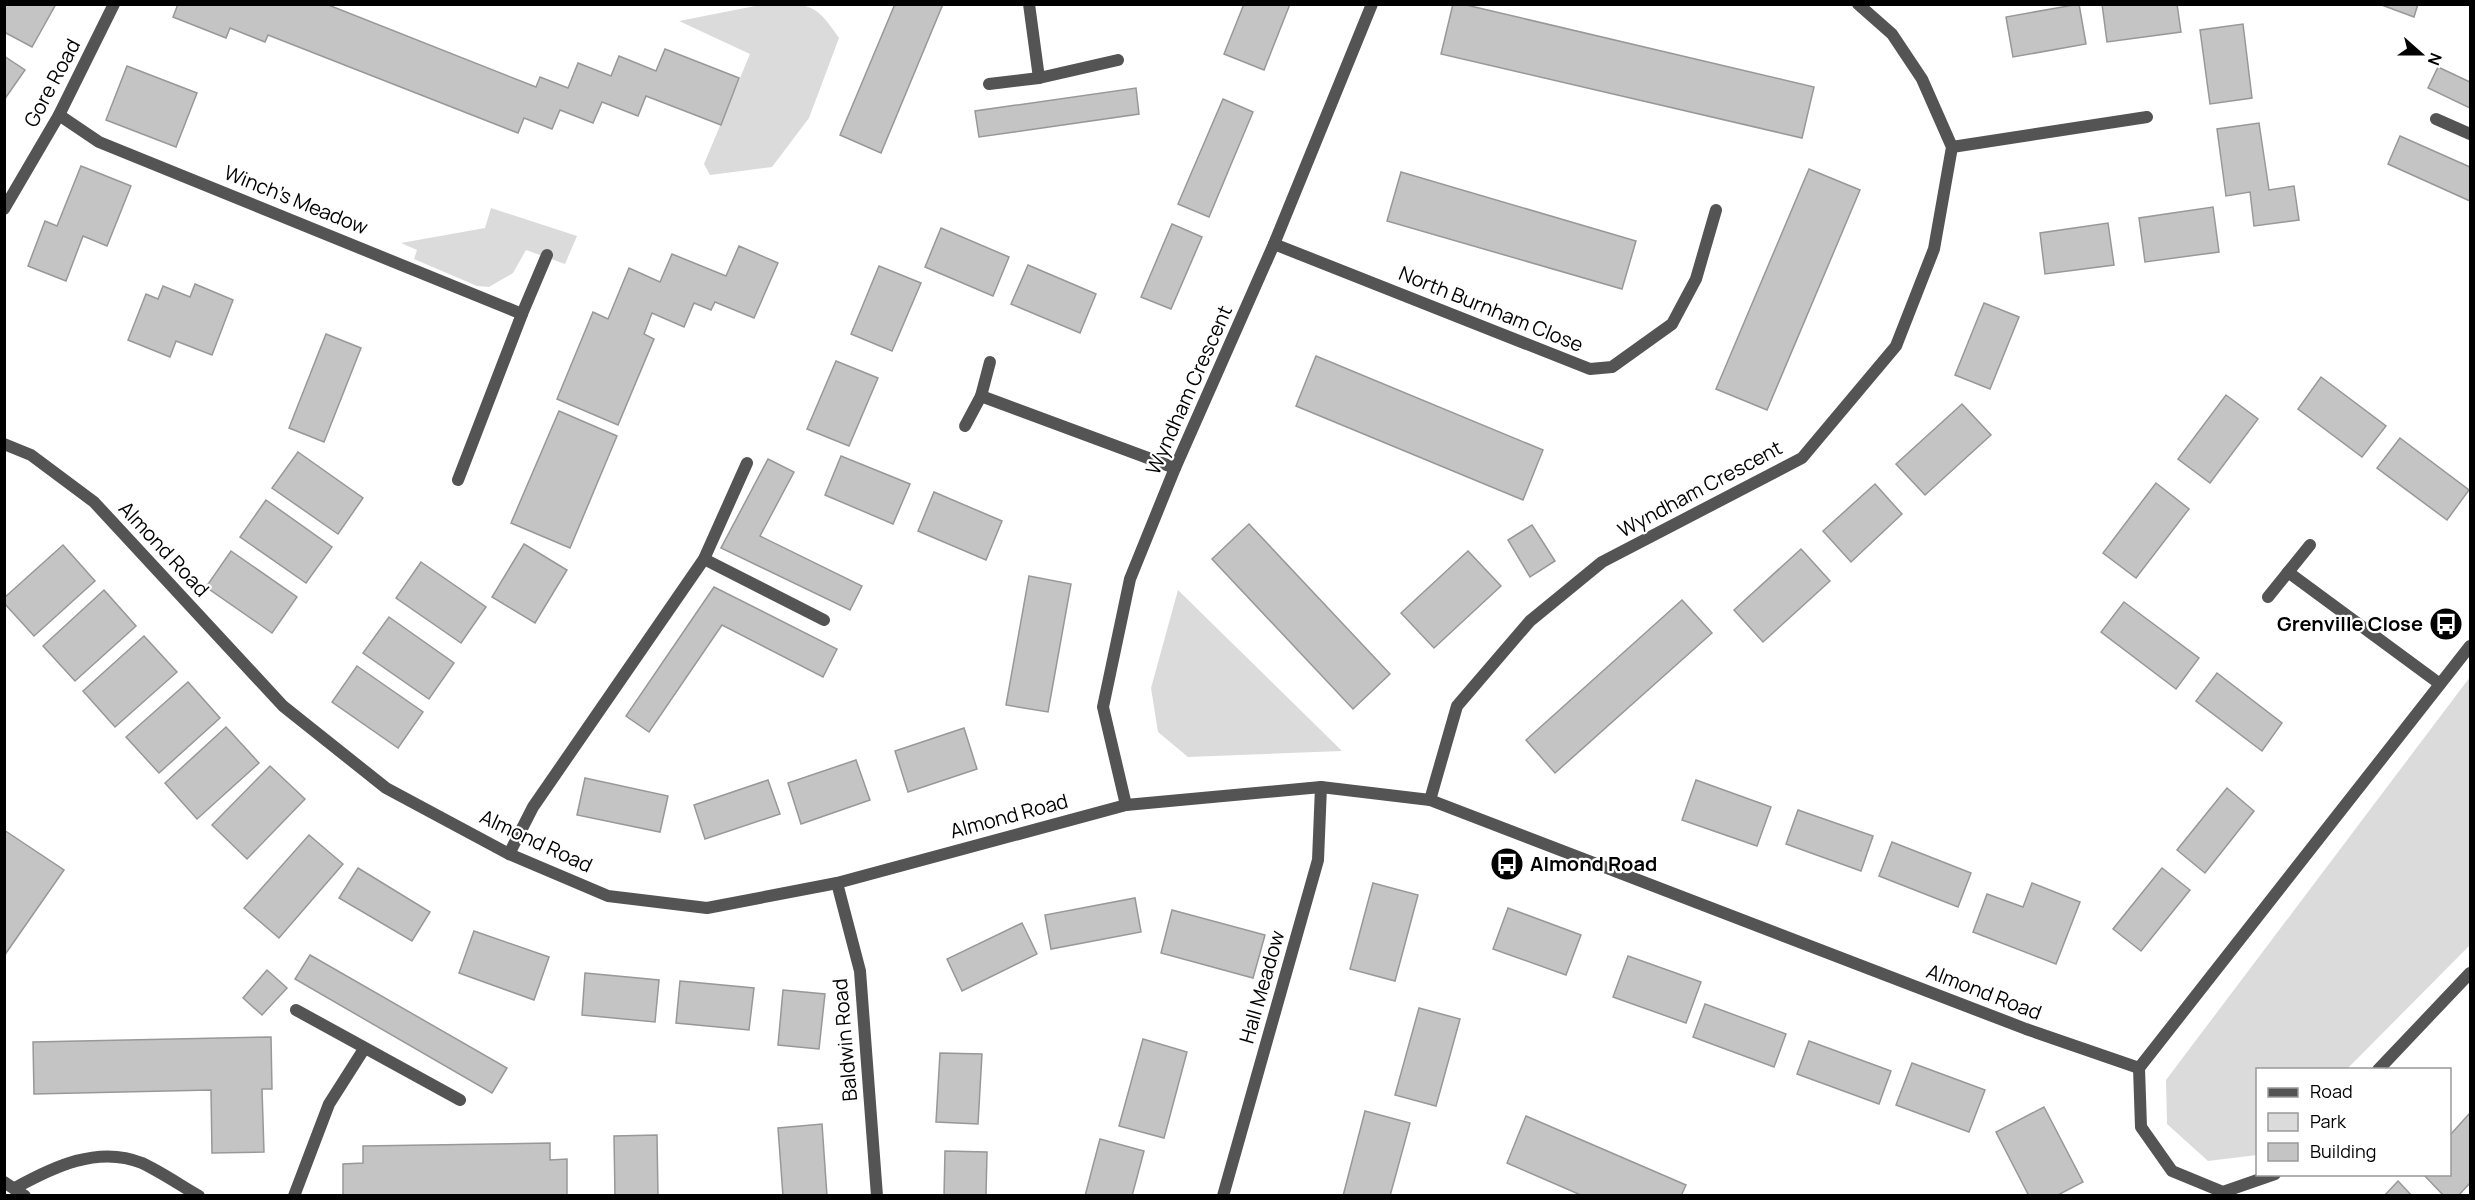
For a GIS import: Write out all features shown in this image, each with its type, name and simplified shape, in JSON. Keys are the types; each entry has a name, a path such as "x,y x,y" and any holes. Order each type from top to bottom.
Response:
{"street":[{"name":"Gore Road","path":"4,209 59,115 114,4"},
{"path":"1029,4 1039,78"},
{"name":"Wyndham Crescent","path":"1126,805 1103,707 1130,579 1274,244 1372,4"},
{"path":"1858,4 1892,34 1922,79 1952,147 2147,117"},
{"path":"989,84 1039,78 1118,60"},
{"name":"Winch's Meadow","path":"59,115 99,142 522,314"},
{"path":"2436,119 2470,134"},
{"name":"Wyndham Crescent","path":"1430,800 1457,706 1530,621 1602,562 1802,458 1896,346 1934,249 1952,147"},
{"name":"North Burnham Close","path":"1274,244 1590,369 1612,367 1672,324 1696,279 1716,210"},
{"path":"458,480 522,314 548,255"},
{"path":"965,426 981,396 990,362"},
{"path":"981,396 1176,468"},
{"name":"Almond Road","path":"4,444 31,455 94,502 283,706 387,788 509,854 608,896 707,908 837,883 1126,805 1321,787 1430,800 2026,1029 2139,1068"},
{"path":"509,854 533,807 704,559 747,463"},
{"path":"2268,597 2310,545"},
{"path":"704,559 824,620"},
{"path":"2288,572 2440,684"},
{"path":"2269,1176 2223,1192 2172,1171 2141,1127 2139,1068 2470,646"},
{"name":"Hall Meadow","path":"1223,1196 1318,860 1321,787"},
{"name":"Baldwin Road","path":"837,883 860,971 877,1196"},
{"path":"2380,1068 2470,974"},
{"path":"296,1010 460,1100"},
{"path":"294,1196 329,1104 364,1049"},
{"path":"15,1188 54,1167 105,1155 141,1163 199,1196"}],"green space":[{"path":"765,4 809,7 823,17 839,38 809,118 772,167 710,175 704,164 750,54 679,21"},
{"path":"491,208 577,236 565,264 526,250 513,273 489,287 477,286 414,259 417,250 401,243 485,228"},
{"path":"1178,590 1342,751 1188,757 1158,732 1151,688"},
{"path":"2470,677 2470,945 2348,1068 2256,1068 2256,1155 2208,1161 2167,1124 2166,1080"}],"building":[{"path":"4,4 56,4 32,47 4,32"},
{"path":"178,4 326,4 536,87 540,77 568,88 578,63 611,76 619,56 656,71 665,49 739,78 721,125 646,96 638,116 602,102 593,123 560,110 552,129 524,118 518,133 268,35 265,42 230,28 226,38 173,17"},
{"path":"895,4 943,4 881,153 840,135"},
{"path":"1244,4 1290,4 1264,70 1224,54"},
{"path":"1453,4 1462,4 1814,87 1802,138 1441,54"},
{"path":"2079,4 2086,44 2013,57 2006,17"},
{"path":"2102,4 2177,4 2181,32 2107,42"},
{"path":"2379,4 2418,4 2414,17"},
{"path":"2243,24 2252,98 2210,104 2200,30"},
{"path":"4,56 25,70 4,100"},
{"path":"127,66 197,93 176,147 106,120"},
{"path":"2438,67 2470,82 2470,108 2428,88"},
{"path":"1136,88 1139,114 979,137 975,111"},
{"path":"1223,99 1253,112 1209,217 1178,204"},
{"path":"2259,123 2269,190 2294,186 2299,220 2254,226 2250,192 2226,196 2217,129"},
{"path":"2400,136 2470,167 2470,201 2388,164"},
{"path":"81,166 131,186 107,246 83,236 66,281 28,266 45,221 57,226"},
{"path":"1809,169 1860,190 1767,410 1716,389"},
{"path":"1401,172 1636,241 1622,289 1387,221"},
{"path":"2213,207 2219,252 2145,262 2139,218"},
{"path":"2108,223 2114,265 2045,274 2040,233"},
{"path":"1172,224 1202,237 1171,309 1141,297"},
{"path":"941,228 1009,257 993,296 925,267"},
{"path":"739,246 778,263 754,318 715,302 711,310 694,303 684,327 652,313 644,334 654,339 618,425 557,399 593,312 608,319 629,268 660,282 672,254 726,276"},
{"path":"1028,265 1096,294 1080,333 1011,304"},
{"path":"879,266 921,283 892,351 851,334"},
{"path":"195,284 233,300 212,355 176,341 170,357 128,340 146,294 158,299 163,286 190,297"},
{"path":"1984,303 2019,317 1990,389 1955,375"},
{"path":"326,334 361,348 324,442 289,428"},
{"path":"1316,356 1543,450 1523,500 1296,406"},
{"path":"836,361 878,378 849,446 807,429"},
{"path":"2321,377 2386,426 2362,457 2298,409"},
{"path":"2226,395 2258,419 2210,483 2178,459"},
{"path":"1962,404 1991,435 1925,495 1896,464"},
{"path":"559,411 617,436 570,548 511,523"},
{"path":"2400,438 2469,490 2447,520 2377,468"},
{"path":"298,452 363,498 338,534 272,488"},
{"path":"841,456 910,484 893,524 825,495"},
{"path":"768,459 794,472 760,536 862,586 850,610 721,548"},
{"path":"2156,483 2189,509 2136,578 2103,553"},
{"path":"1875,484 1902,514 1851,562 1823,531"},
{"path":"934,492 1002,521 986,560 918,531"},
{"path":"266,500 332,547 306,583 240,537"},
{"path":"1249,524 1390,674 1353,709 1212,559"},
{"path":"1532,525 1555,561 1530,577 1508,540"},
{"path":"524,544 567,570 535,623 492,597"},
{"path":"63,545 95,581 34,636 4,603 4,598"},
{"path":"1801,549 1830,581 1763,642 1734,610"},
{"path":"231,551 297,597 272,633 206,587"},
{"path":"1468,551 1501,586 1434,648 1401,613"},
{"path":"421,562 486,607 461,643 396,598"},
{"path":"1029,576 1071,584 1048,712 1006,705"},
{"path":"714,587 837,649 823,677 722,625 649,732 626,716"},
{"path":"104,590 136,626 75,681 43,646"},
{"path":"1682,600 1712,633 1555,773 1526,740"},
{"path":"2124,602 2199,658 2176,689 2101,632"},
{"path":"389,617 454,663 429,699 363,653"},
{"path":"144,636 177,672 115,727 83,691"},
{"path":"357,666 423,712 398,748 332,702"},
{"path":"2217,673 2282,723 2262,751 2196,701"},
{"path":"188,682 220,718 159,773 126,737"},
{"path":"226,727 259,763 197,819 165,783"},
{"path":"964,728 977,769 908,792 895,751"},
{"path":"856,760 870,800 801,824 788,783"},
{"path":"270,766 305,799 247,859 212,825"},
{"path":"585,778 668,796 660,832 577,815"},
{"path":"768,780 780,814 705,839 694,805"},
{"path":"1696,780 1771,807 1757,846 1682,820"},
{"path":"2227,788 2254,811 2205,873 2177,850"},
{"path":"1798,810 1873,836 1861,871 1786,844"},
{"path":"4,830 64,870 4,956"},
{"path":"309,835 343,864 279,938 244,908"},
{"path":"1892,842 1971,873 1958,907 1879,876"},
{"path":"358,868 430,912 412,941 339,898"},
{"path":"2162,868 2190,890 2141,951 2113,929"},
{"path":"1373,883 1418,895 1395,981 1350,969"},
{"path":"2032,883 2080,902 2056,964 1973,932 1987,894 2023,907"},
{"path":"1135,898 1141,932 1051,949 1045,915"},
{"path":"1508,908 1581,935 1566,975 1493,949"},
{"path":"1172,910 1265,935 1253,978 1161,953"},
{"path":"1022,923 1037,954 962,991 947,959"},
{"path":"474,931 549,957 534,1000 459,973"},
{"path":"310,955 507,1068 492,1093 295,979"},
{"path":"1628,956 1701,982 1686,1023 1613,997"},
{"path":"267,970 287,988 262,1015 243,998"},
{"path":"585,973 659,980 655,1022 582,1015"},
{"path":"680,981 754,988 749,1030 676,1023"},
{"path":"783,990 825,994 819,1049 778,1045"},
{"path":"1705,1004 1786,1034 1774,1067 1693,1037"},
{"path":"1419,1008 1460,1019 1436,1106 1395,1095"},
{"path":"271,1037 272,1089 262,1089 264,1152 212,1153 211,1090 34,1094 33,1042"},
{"path":"1143,1039 1187,1052 1164,1138 1119,1126"},
{"path":"1809,1041 1891,1071 1879,1104 1797,1074"},
{"path":"940,1053 982,1054 978,1124 936,1122"},
{"path":"1912,1063 1985,1090 1969,1132 1896,1105"},
{"path":"2044,1107 2083,1182 2056,1196 2029,1196 1996,1132"},
{"path":"1365,1111 1410,1123 1390,1196 1343,1196"},
{"path":"2470,1113 2470,1183 2458,1196 2444,1196 2425,1176 2451,1176 2451,1134"},
{"path":"1526,1116 1686,1185 1681,1196 1583,1196 1507,1163"},
{"path":"822,1124 827,1196 783,1196 778,1128"},
{"path":"657,1135 658,1196 615,1196 614,1136"},
{"path":"1100,1139 1144,1151 1132,1196 1085,1196"},
{"path":"550,1143 550,1160 567,1159 567,1196 343,1196 343,1164 363,1163 363,1146"},
{"path":"945,1151 987,1152 986,1196 944,1196"},
{"path":"2398,1181 2412,1196 2384,1196"}],"place":[{"name":"Grenville Close","path":"2446,624"},
{"name":"Almond Road","path":"1507,864"}]}
